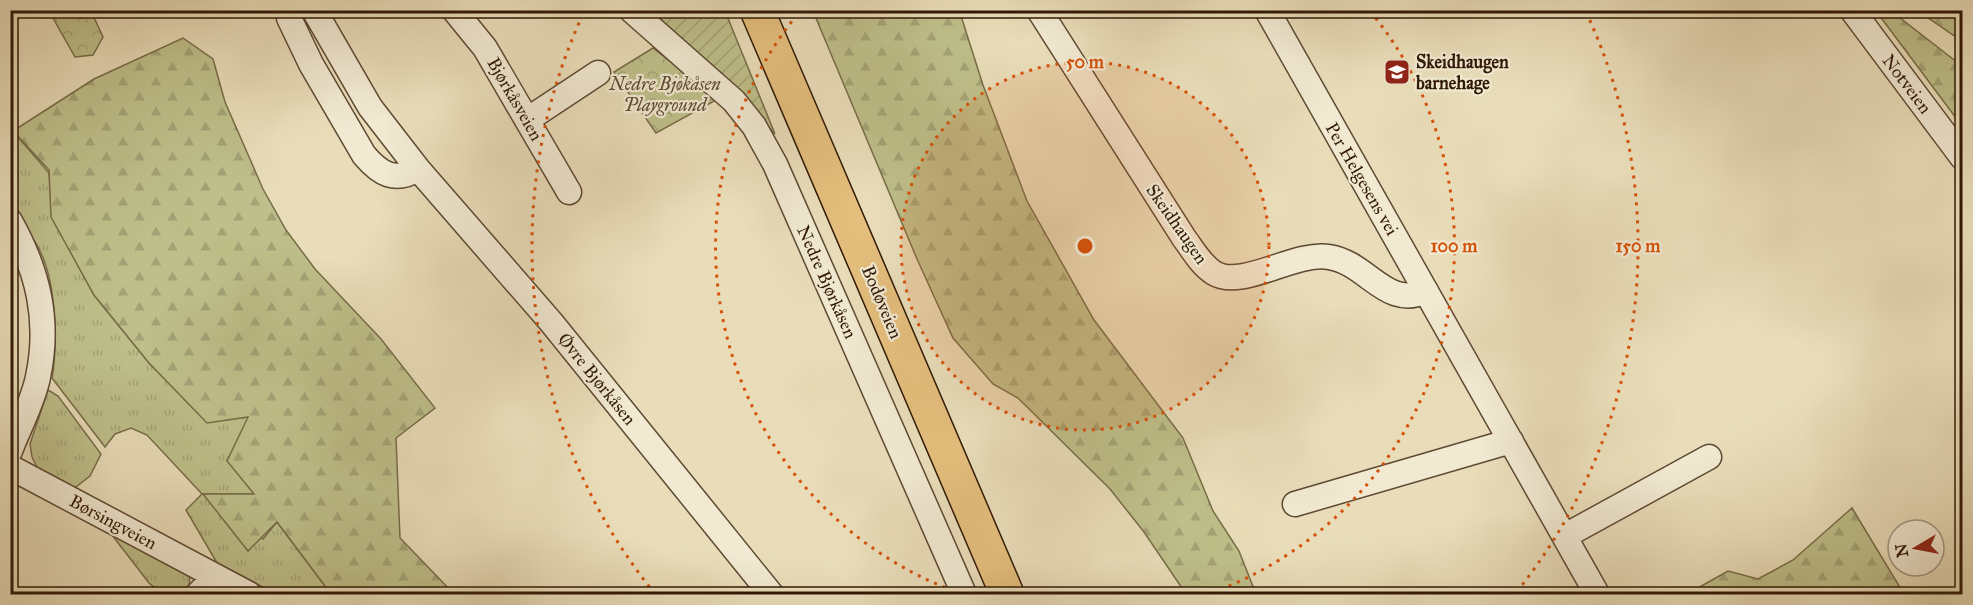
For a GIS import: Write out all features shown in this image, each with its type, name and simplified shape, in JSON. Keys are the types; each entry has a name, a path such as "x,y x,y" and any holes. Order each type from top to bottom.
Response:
{"main road":[{"name":"Bodøveien","path":"757,10 1007,594"}],"street":[{"name":"Øvre Bjørkåsen","path":"314,10 370,107 418,169 551,321 771,594"},
{"name":"Bjørkåsveien","path":"454,10 485,48 569,192"},
{"name":"Nedre Bjørkåsen","path":"631,10 734,101 754,126 775,164 964,594"},
{"name":"Skeidhaugen","path":"1039,10 1184,238 1204,265 1215,274 1243,276 1306,256 1328,256 1355,266 1398,296 1415,297 1426,291"},
{"name":"Per Helgesens vei","path":"1267,10 1597,594"},
{"name":"Notveien","path":"1852,10 1962,157"},
{"path":"289,18 311,64 364,155 388,176 405,176 418,169"},
{"path":"527,120 598,73"},
{"path":"10,221 35,271 42,341 38,379 10,451"},
{"path":"1295,504 1511,441"},
{"path":"1565,536 1709,458"},
{"name":"Børsingveien","path":"10,466 249,594"},
{"path":"198,594 215,577"}],"green space":[{"path":"653,10 725,11 775,134 653,12"},
{"path":"953,10 961,16 983,85 1027,201 1094,320 1183,438 1213,511 1239,551 1256,594 1186,594 1144,532 1110,489 1018,398 993,384 953,338 917,259 813,11"},
{"path":"49,11 91,11 103,37 93,55 75,57"},
{"path":"1876,11 1891,11 1962,66 1962,126"},
{"path":"1918,11 1962,11 1962,41"},
{"path":"183,38 213,59 225,102 263,189 286,230 315,269 381,339 435,408 396,438 400,538 454,594 331,594 277,522 248,551 203,494 254,494 227,461 248,417 207,423 149,363 94,295 51,217 49,170 13,131 94,79"},
{"name":"Nedre Bjøkåsen Playground","path":"653,48 718,99 656,133 614,72"},
{"path":"13,131 49,173 52,217 94,295 149,363 207,422 248,417 254,494 204,494 263,539 277,522 331,594 276,594 217,563 186,510 202,494 147,435 131,428 115,434 105,447 52,378 55,331 52,296 40,251 11,198 9,167 10,134"},
{"path":"48,390 58,396 101,454 90,476 76,487 65,487 39,471 32,457 30,444"},
{"path":"1852,508 1886,564 1886,578 1894,578 1904,594 1687,594 1728,571 1758,579 1793,560"},
{"path":"112,535 184,570 190,576 189,585 178,594 162,594 149,583"}],"place":[{"name":"Skeidhaugen barnehage","path":"1397,72"}]}
